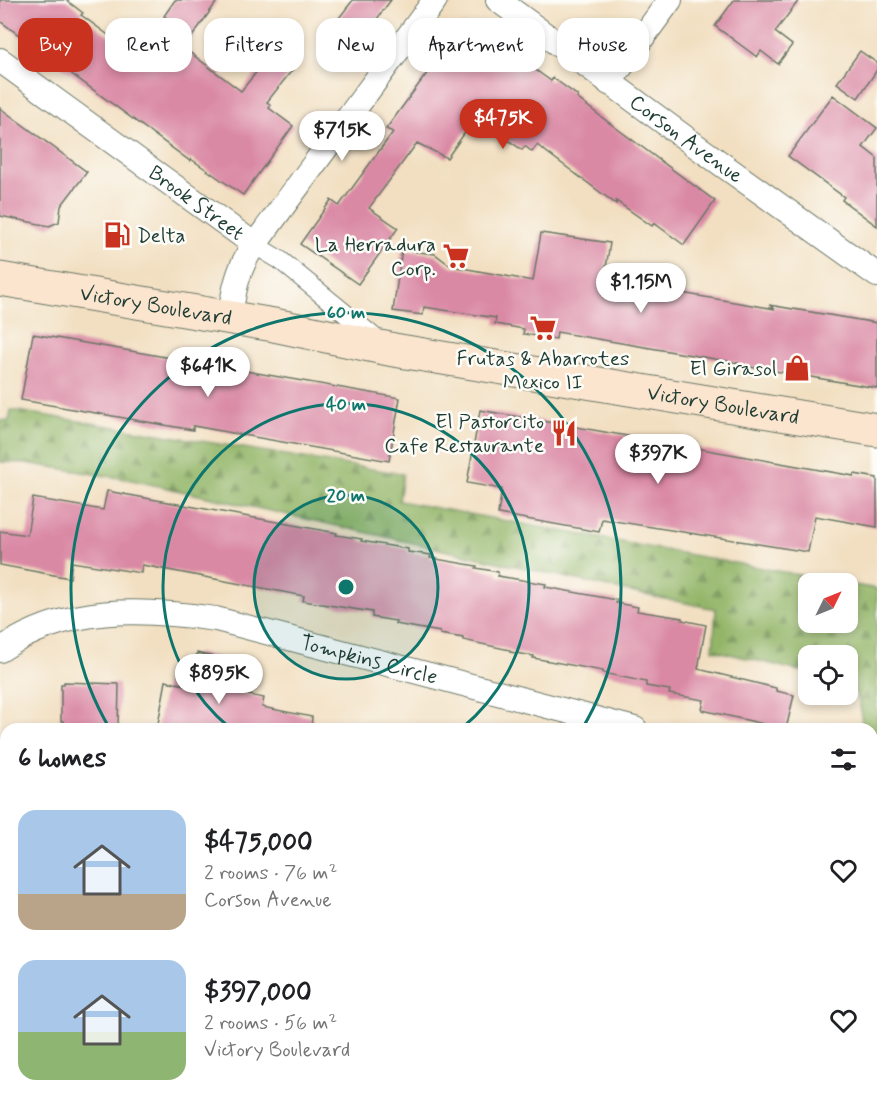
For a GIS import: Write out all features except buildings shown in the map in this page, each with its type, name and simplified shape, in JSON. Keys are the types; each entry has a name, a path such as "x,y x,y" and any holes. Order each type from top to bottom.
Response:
{"main road":[{"name":"Victory Boulevard","path":"0,279 230,318 388,349 877,430"}],"street":[{"path":"230,318 233,290 245,258 435,0"},
{"name":"Corson Avenue","path":"498,0 609,83 877,275"},
{"path":"609,83 670,0"},
{"name":"Brook Street","path":"0,60 255,245 280,260 388,349"},
{"name":"Tompkins Circle","path":"0,650 46,627 84,616 126,612 168,612 216,619 612,723"}],"green space":[{"path":"11,410 403,474 399,501 798,575 798,633 858,633 858,586 877,589 877,723 862,723 858,699 858,645 798,645 798,671 713,650 716,609 132,480 26,463 0,462 0,420 9,421"}],"place":[{"name":"Delta","path":"117,235"},
{"name":"La Herradura Corp.","path":"456,256"},
{"name":"Frutas & Abarrotes Mexico II","path":"543,328"},
{"name":"El Girasol","path":"797,368"},
{"name":"El Pastorcito Cafe Restaurante","path":"564,433"}]}
